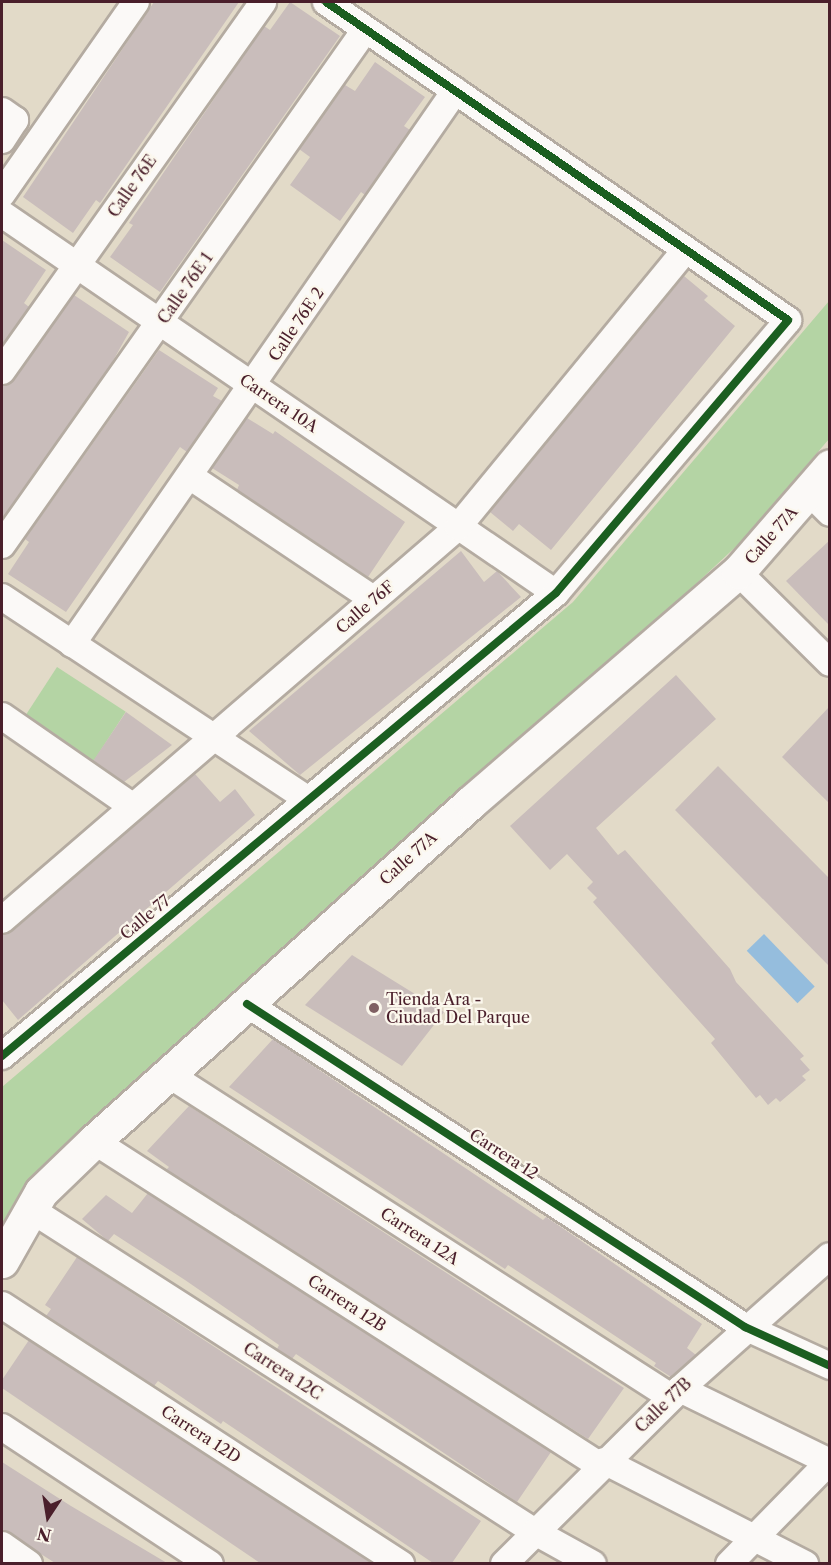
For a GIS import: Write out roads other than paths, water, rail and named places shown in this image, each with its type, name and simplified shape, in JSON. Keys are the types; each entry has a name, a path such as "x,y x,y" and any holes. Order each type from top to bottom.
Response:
{"street":[{"path":"2,194 136,2"},
{"name":"Calle 76E","path":"2,371 263,2"},
{"path":"326,2 685,251"},
{"name":"Calle 76E 1","path":"2,545 366,30"},
{"name":"Calle 76E 2","path":"72,644 191,477 455,92"},
{"name":"Carrera 10A","path":"2,214 556,593"},
{"name":"Calle 76F","path":"2,920 458,527 685,251"},
{"name":"Calle 77","path":"5,1047 556,593 788,320 685,251"},
{"name":"Calle 77A","path":"2,1261 41,1192 94,1141 470,803 819,502 830,466"},
{"path":"191,477 373,599"},
{"path":"738,572 830,663"},
{"path":"2,597 307,800"},
{"path":"2,716 132,806"},
{"name":"Carrera 12","path":"247,1004 745,1327 830,1366"},
{"name":"Carrera 12A","path":"168,1074 675,1393 829,1461"},
{"name":"Carrera 12B","path":"94,1141 602,1463 756,1536 805,1563"},
{"name":"Carrera 12C","path":"30,1209 535,1532 593,1563"},
{"name":"Calle 77B","path":"504,1563 602,1463 745,1327 830,1256"},
{"name":"Carrera 12D","path":"2,1305 401,1563"},
{"path":"2,1427 210,1563"},
{"path":"729,1563 829,1461"},
{"path":"2,1545 29,1563"}],"water":[{"path":"764,934 815,987 797,1003 747,951"}],"place":[{"name":"Tienda Ara - Ciudad Del Parque","path":"374,1008"}]}
